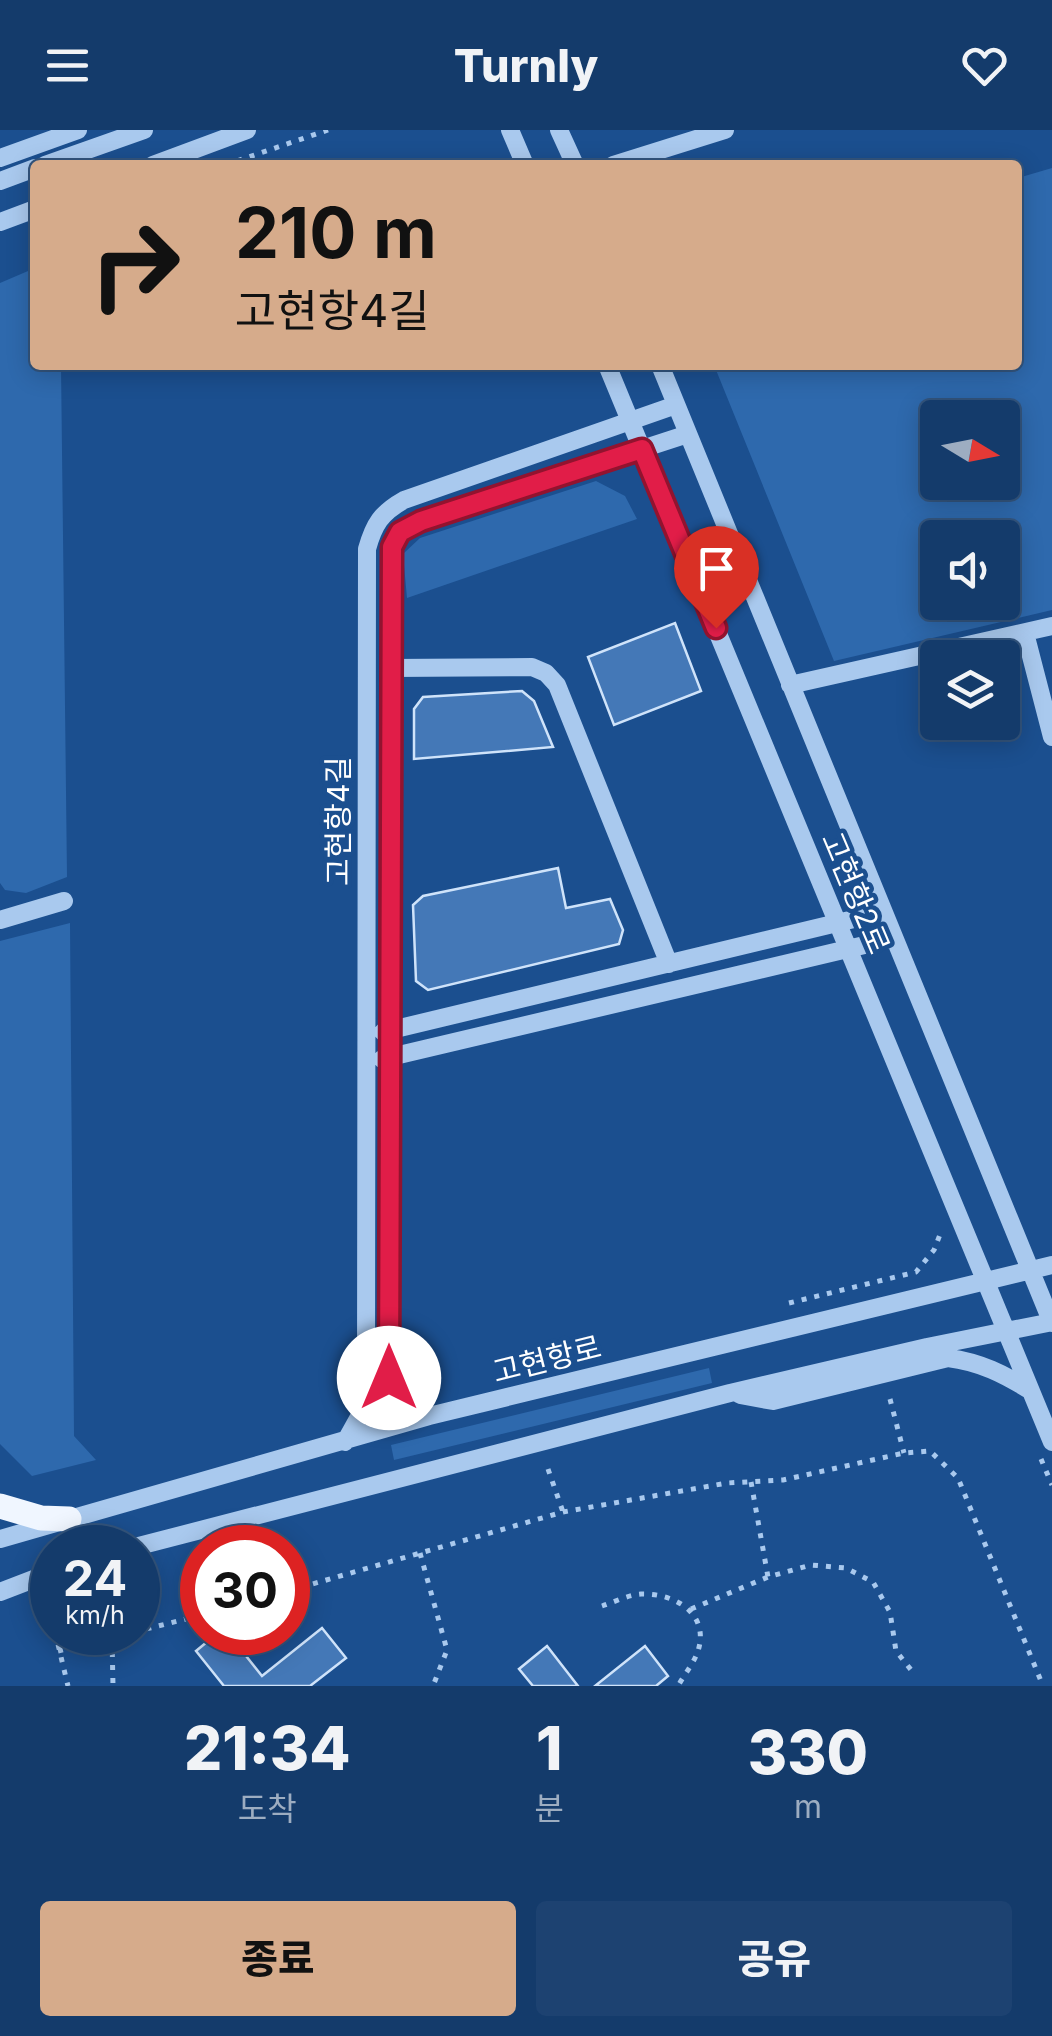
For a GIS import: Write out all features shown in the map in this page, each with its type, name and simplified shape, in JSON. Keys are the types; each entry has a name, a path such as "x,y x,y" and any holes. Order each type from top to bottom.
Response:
{"main road":[{"path":"0,1506 41,1518 69,1519"}],"street":[{"path":"0,158 78,130"},
{"path":"59,160 144,130"},
{"path":"167,160 248,130"},
{"path":"510,130 522,160"},
{"path":"559,130 573,160"},
{"path":"628,160 725,130"},
{"path":"0,181 30,170"},
{"path":"0,222 30,211"},
{"name":"고현항2로","path":"609,370 1032,1392 1045,1446"},
{"name":"고현항2로","path":"662,370 1052,1322"},
{"name":"고현항4길","path":"345,1442 359,1420 366,1398 366,548 373,526 384,511 404,500 676,405"},
{"name":"고현항4길","path":"429,1416 398,1393 389,1378 392,547 400,532 421,521 688,434"},
{"path":"790,684 1052,626"},
{"path":"1025,632 1052,737"},
{"path":"390,668 532,666 557,684 669,964"},
{"path":"0,920 64,901"},
{"path":"366,1036 883,912"},
{"path":"366,1063 894,938"},
{"name":"고현항로","path":"0,1539 429,1416 1052,1265"},
{"path":"160,1541 730,1394 1052,1322"},
{"path":"730,1394 773,1401 948,1358 986,1366 1032,1392"},
{"path":"0,1581 30,1575"},
{"path":"0,1592 30,1579"}],"path":[{"path":"240,160 328,130"},
{"path":"784,1305 916,1272 934,1250 943,1227"},
{"path":"890,1399 904,1453"},
{"path":"1045,1446 1052,1485"},
{"path":"310,1585 563,1512 727,1483 783,1480 904,1453 930,1451 958,1478 1043,1686"},
{"path":"548,1469 563,1512"},
{"path":"752,1482 768,1577"},
{"path":"420,1553 448,1650 433,1686"},
{"path":"691,1609 768,1577 811,1565 846,1568 873,1582 890,1612 896,1651 912,1671"},
{"path":"602,1606 638,1594 668,1597 691,1609 700,1627 698,1650 678,1686"},
{"path":"59,1655 68,1686"},
{"path":"112,1655 113,1686"}],"shaded area":[{"path":"1052,168 1052,610 1020,617 1020,520 920,520 920,620 1009,620 834,661 716,370 1022,370 1022,177"},
{"path":"30,270 30,370 61,370 67,877 26,893 5,890 0,883 0,283"},
{"path":"596,481 625,496 637,519 407,598 403,554 420,538"},
{"path":"70,923 74,1436 96,1460 32,1476 0,1444 0,941"},
{"path":"709,1368 712,1383 394,1460 391,1445"}],"building":[{"path":"675,623 701,691 614,725 588,657"},
{"path":"522,691 534,701 553,747 414,759 414,709 423,697"},
{"path":"558,868 566,908 610,899 623,930 619,944 428,990 416,981 413,905 423,896"},
{"path":"322,1628 346,1658 310,1686 224,1686 199,1655 245,1655 262,1676 288,1655 310,1655 310,1638"},
{"path":"547,1646 578,1686 533,1686 519,1669"},
{"path":"645,1646 668,1676 656,1686 595,1686"}],"route":[{"path":"389,1378 392,547 400,532 421,521 642,449 716,628"}]}
